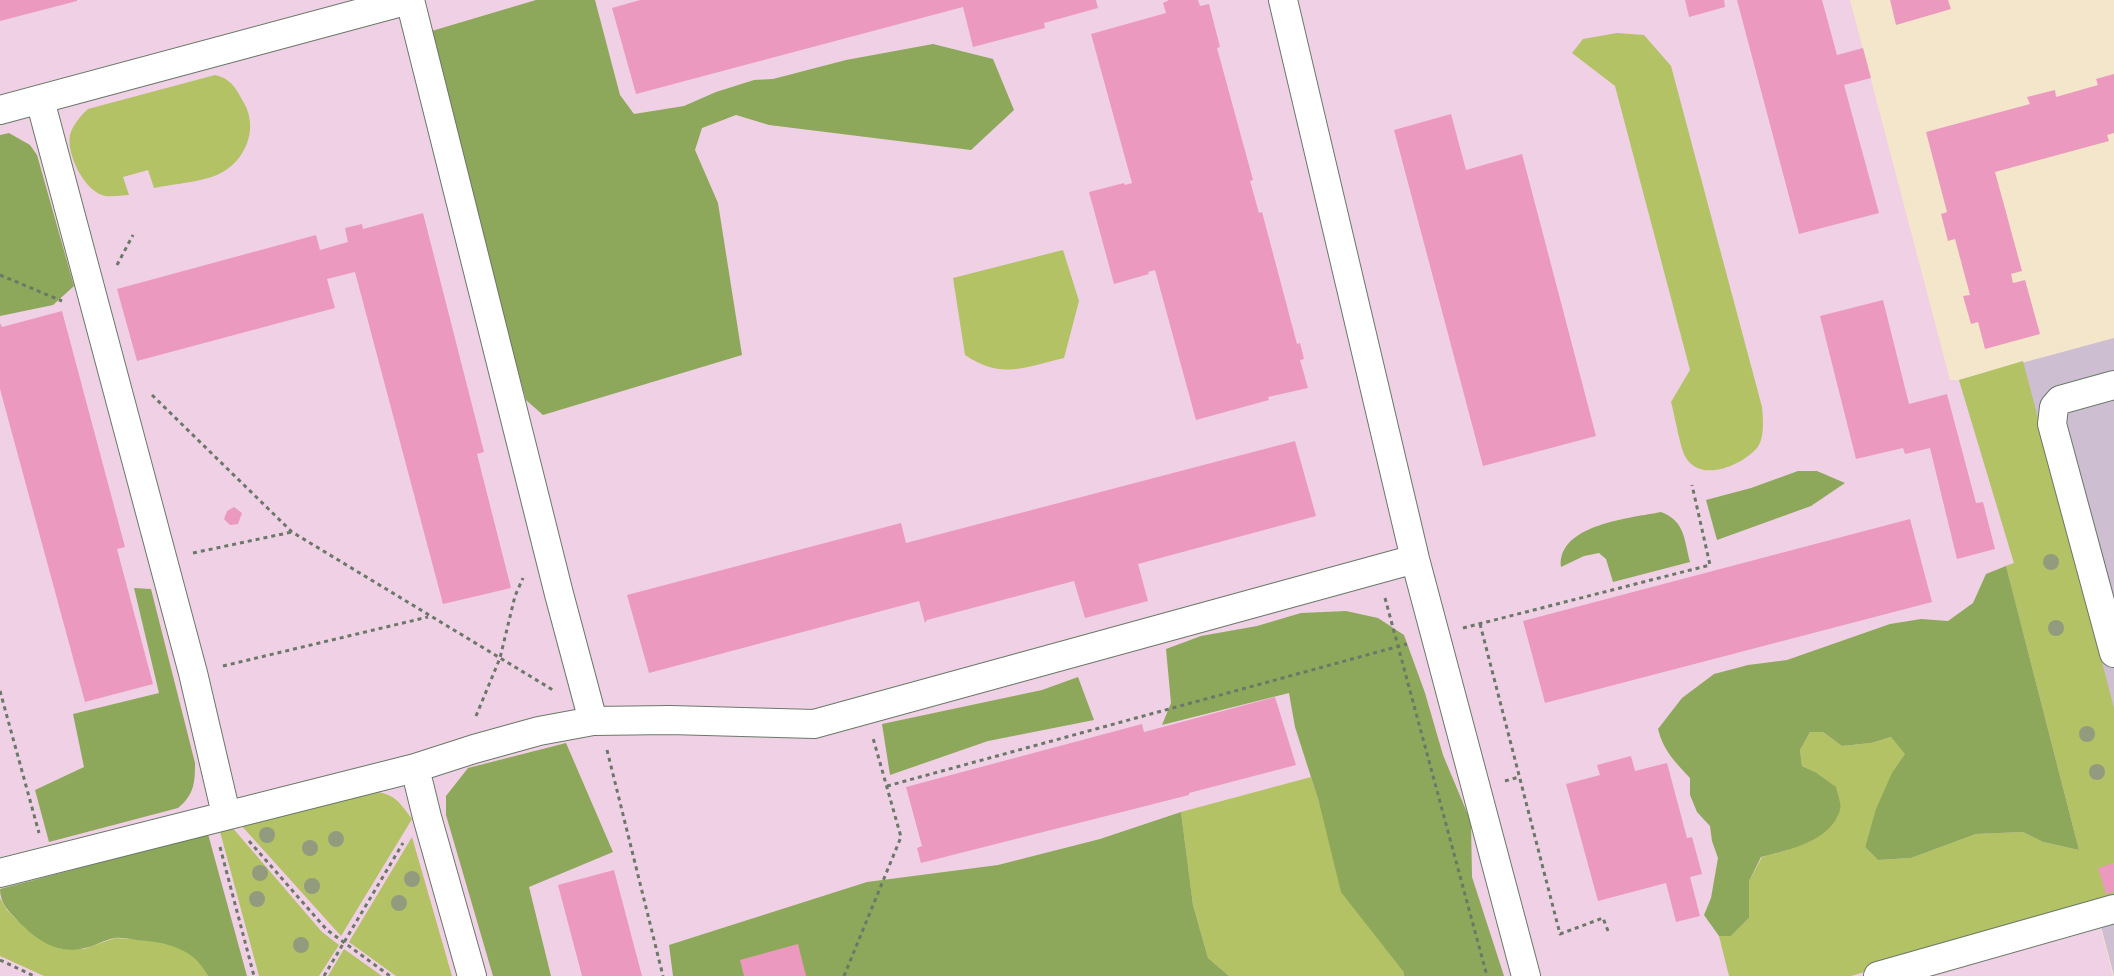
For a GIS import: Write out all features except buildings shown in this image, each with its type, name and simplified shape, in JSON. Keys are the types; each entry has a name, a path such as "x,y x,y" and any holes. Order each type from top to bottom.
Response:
{"lane":[{"path":"0,110 410,0 547,545 588,722"},
{"path":"1283,0 1415,559 1526,976"},
{"path":"40,100 193,673 224,815"},
{"path":"2114,385 2060,400 2052,414 2052,424 2114,653"},
{"path":"0,873 415,768 474,748 588,722 670,720 814,724 1378,571 1415,559"},
{"path":"415,768 472,976"},
{"path":"1878,976 2114,909"}],"path":[{"path":"0,275 77,308 96,306"},
{"path":"110,360 124,368 292,532 559,694 563,701 588,722 663,976"},
{"path":"887,786 1398,647 1435,635 1710,565 1692,485"},
{"path":"163,560 292,532"},
{"path":"474,748 476,715 500,658 515,596 529,567 547,545"},
{"path":"1378,571 1488,976"},
{"path":"193,673 429,616"},
{"path":"1480,624 1560,934 1603,918 1608,931"},
{"path":"0,690 46,861"},
{"path":"844,976 902,837 865,711"},
{"path":"224,815 240,829 327,930 390,976"},
{"path":"224,815 254,976"},
{"path":"324,976 413,825 427,817"},
{"path":"0,960 34,976"}],"shaded area":[{"path":"0,0 1850,0 1950,380 1959,380 2015,563 2007,566 2113,976 0,976"},
{"path":"2114,338 2114,976 2006,566 2014,563 1959,380"}],"green space":[{"path":"536,0 595,0 620,95 634,114 684,106 716,92 754,80 773,79 846,60 933,44 993,59 1014,110 971,150 769,125 736,115 702,128 695,150 718,203 742,355 543,415 526,400 425,33"},
{"path":"1617,33 1644,35 1671,66 1762,407 1763,423 1760,444 1742,460 1722,469 1702,469 1693,465 1684,453 1671,402 1690,370 1615,86 1572,53 1583,39"},
{"path":"215,75 226,79 236,89 244,103 250,123 250,134 247,144 236,162 228,169 204,179 154,188 148,170 123,177 129,195 105,196 98,193 84,180 74,162 71,152 70,135 80,117 88,109"},
{"path":"9,133 30,145 37,155 74,286 53,305 0,316 0,135"},
{"path":"1063,250 1079,301 1064,358 1025,368 1002,369 978,363 965,355 953,278"},
{"path":"2023,361 2114,708 2114,897 1851,976 1729,976 1719,936 1731,936 1749,918 1749,881 1762,857 1788,850 1815,772 1802,766 1800,750 1810,732 1823,732 1842,746 1871,743 1891,737 1906,754 1886,787 1865,847 1878,860 1911,858 1976,834 2023,832 2043,842 2079,850 2006,566 2014,563 1959,380"},
{"path":"1798,471 1817,471 1845,483 1811,506 1717,540 1706,500 1751,488"},
{"path":"1661,512 1675,520 1679,526 1685,538 1690,562 1613,582 1606,559 1599,553 1584,556 1561,567 1563,553 1571,541 1583,532 1616,521"},
{"path":"2006,566 2079,850 2043,842 2023,832 1976,834 1911,858 1878,860 1865,847 1876,809 1892,773 1905,754 1891,737 1871,743 1842,746 1823,732 1810,732 1800,750 1802,766 1815,772 1836,787 1840,810 1835,821 1818,837 1796,847 1761,857 1749,881 1749,918 1731,936 1719,936 1704,915 1711,898 1718,858 1712,841 1710,826 1697,812 1690,795 1690,778 1666,750 1658,729 1682,698 1714,674 1748,665 1787,660 1890,624 1921,619 1948,621 1973,603 1986,574"},
{"path":"134,588 151,589 195,763 195,777 192,788 187,798 178,808 49,842 35,790 84,767 73,714 159,693"},
{"path":"1346,611 1378,618 1404,635 1425,693 1443,755 1471,822 1472,877 1504,976 1404,976 1403,971 1341,892 1319,802 1295,727 1289,693 1162,725 1171,703 1166,649 1201,636 1257,626 1301,613"},
{"path":"1078,677 1094,720 988,741 890,775 882,724 1042,690"},
{"path":"566,743 613,852 529,887 551,976 493,976 446,815 446,796 468,768"},
{"path":"1311,777 1319,802 1404,976 1229,976 1208,958 1193,905 1181,812"},
{"path":"369,791 384,794 395,799 412,819 341,936 240,824"},
{"path":"1181,812 1193,905 1208,958 1229,976 673,976 669,945 867,882 998,865 1100,839"},
{"path":"231,826 322,932 339,945 319,976 259,976 219,828"},
{"path":"208,834 247,976 208,976 195,959 178,948 126,938 110,939 75,950 57,948 40,940 25,928 8,910 0,894 0,889"},
{"path":"412,837 452,976 396,976 349,942"},
{"path":"0,898 7,910 18,921 61,949 84,949 115,938 163,941 183,949 203,965 208,976 44,976 0,956"},
{"path":"344,949 382,976 328,976"}]}
